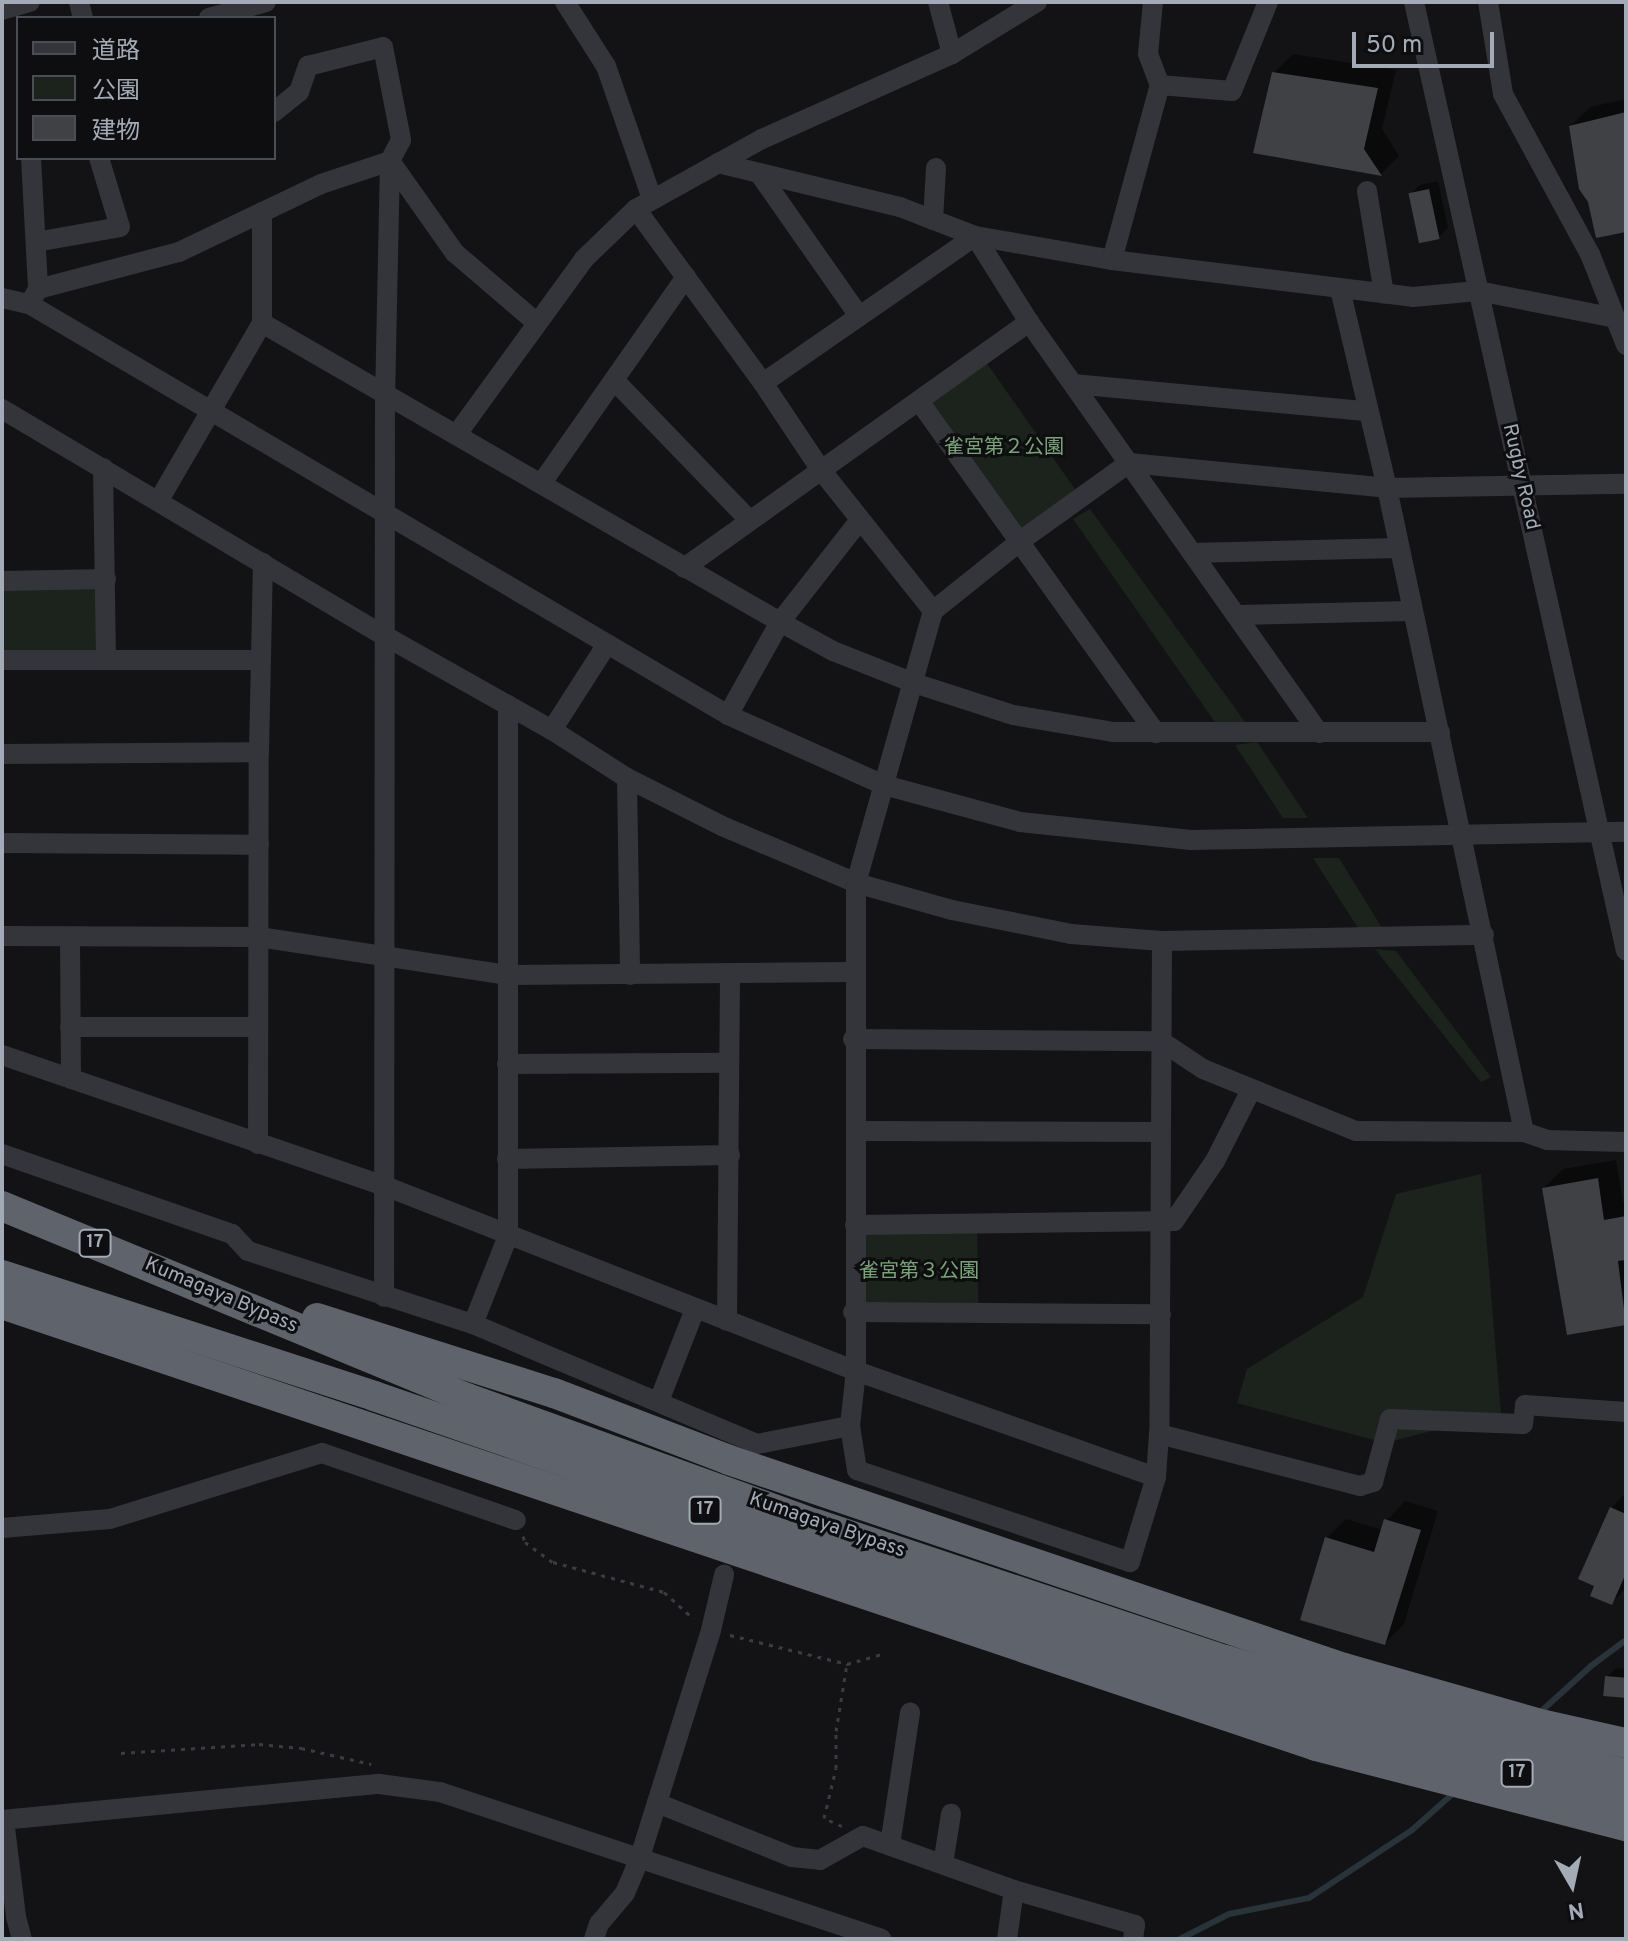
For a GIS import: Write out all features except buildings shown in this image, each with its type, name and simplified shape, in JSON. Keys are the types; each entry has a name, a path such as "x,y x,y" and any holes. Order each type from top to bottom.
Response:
{"highway":[{"name":"Kumagaya Bypass","path":"2,1206 188,1280 467,1398 816,1524 1211,1656 1410,1744 1626,1774"},
{"name":"Kumagaya Bypass","path":"2,1275 374,1396 1222,1689 1410,1744 1626,1801"},
{"name":"17","path":"188,1280 438,1354 959,1539 1344,1668 1540,1724 1626,1743"},
{"name":"17","path":"2,1304 1316,1746 1410,1744 1477,1789 1626,1826"}],"street":[{"path":"2,10 30,2"},
{"path":"238,14 266,2"},
{"path":"938,2 952,54"},
{"path":"457,434 584,259 644,204 762,139 952,54 1037,2"},
{"path":"1112,260 1160,85 1148,54 1153,2"},
{"path":"1160,85 1232,91 1268,2"},
{"name":"Rugby Road","path":"1414,2 1626,951"},
{"path":"1488,2 1503,94 1590,254 1626,345"},
{"path":"568,3 606,66 644,204 686,277 821,470 933,611"},
{"path":"276,110 299,92 308,66 383,47 401,140 390,161 385,396 384,1297"},
{"path":"31,160 36,242 33,297"},
{"path":"36,242 120,227 100,160"},
{"path":"390,161 455,253 537,323"},
{"path":"2,298 33,297 179,252 321,184 390,161"},
{"path":"718,163 761,176 844,192 975,236 1112,260 1413,297 1478,291 1615,318"},
{"path":"933,220 936,168"},
{"path":"761,176 859,316"},
{"path":"1367,191 1384,294"},
{"path":"159,500 262,323 262,212"},
{"path":"763,383 975,236"},
{"path":"975,236 1029,322 1240,615 1319,733"},
{"path":"541,484 686,277"},
{"path":"1340,289 1463,835 1524,1132"},
{"path":"33,297 210,410 728,715 884,785 1020,822 1191,840 1626,832"},
{"path":"684,568 1029,322"},
{"path":"262,323 780,622 833,651 914,683 1013,715 1113,732 1440,732"},
{"path":"614,380 749,520"},
{"path":"1073,384 1366,411"},
{"path":"919,401 1156,733"},
{"path":"2,409 385,636 552,730 627,778 722,826 856,883 952,910 1071,934 1162,941 1484,935"},
{"path":"1162,941 1159,1434 1156,1477 1130,1562 857,1470 850,1426 856,1371 853,1312 856,1131 853,972 856,883 933,611 1019,542 1129,463 1387,488 1626,484"},
{"path":"103,468 106,660"},
{"path":"728,715 780,622 860,520"},
{"path":"1193,553 1399,548"},
{"path":"258,1144 263,563"},
{"path":"2,581 106,579"},
{"path":"1240,615 1412,611"},
{"path":"552,730 607,644"},
{"path":"2,660 260,660"},
{"path":"473,1324 508,1236 508,705"},
{"path":"2,754 259,752"},
{"path":"627,778 630,975"},
{"path":"2,843 259,845"},
{"path":"2,936 259,937 508,975 853,972"},
{"path":"70,937 71,1079"},
{"path":"727,1321 730,974"},
{"path":"70,1027 257,1027"},
{"path":"853,1039 1161,1041 1203,1069 1356,1131 1524,1132 1547,1140 1626,1142"},
{"path":"2,1055 385,1186 856,1371 1156,1477"},
{"path":"507,1064 727,1063"},
{"path":"855,1225 1162,1224 1174,1221 1215,1161 1251,1090"},
{"path":"856,1131 1160,1132"},
{"path":"2,1154 232,1234 248,1251 473,1324 757,1444 850,1426"},
{"path":"507,1159 730,1155"},
{"path":"659,1401 695,1309"},
{"path":"853,1312 1161,1314"},
{"path":"1159,1434 1360,1486 1373,1482 1390,1419 1523,1424 1525,1405 1626,1412"},
{"path":"2,1528 110,1519 322,1453 516,1520"},
{"path":"594,1939 599,1924 625,1893 640,1857 711,1630 724,1575"},
{"path":"890,1845 910,1713"},
{"path":"22,1939 16,1917 3,1820 379,1784 440,1792 881,1939"},
{"path":"657,1803 792,1857 820,1860 863,1836 1014,1890 1135,1925 1133,1939"},
{"path":"943,1864 951,1814"},
{"path":"1007,1939 1014,1890"}],"path":[{"path":"516,1520 525,1542 541,1555 664,1592 711,1630 847,1664 881,1654"},
{"path":"847,1664 836,1731 836,1768 824,1818 863,1836"},
{"path":"121,1753 259,1744 301,1748 372,1764"}],"green space":[{"name":"雀宮第２公園","path":"986,362 1077,492 1020,532 929,402"},
{"path":"1090,509 1248,726 1219,728 1073,519"},
{"path":"2,583 97,585 96,655 2,653"},
{"path":"1257,742 1308,818 1283,818 1235,745"},
{"path":"1313,858 1339,858 1382,928 1360,931"},
{"path":"1375,949 1396,951 1491,1077 1481,1082"},
{"path":"1481,1174 1501,1413 1385,1443 1237,1403 1247,1369 1363,1297 1396,1194"},
{"name":"雀宮第３公園","path":"977,1230 978,1313 862,1315 861,1232"}],"waterway":[{"path":"1537,1715 1591,1666 1626,1640"},
{"path":"1180,1939 1229,1914 1309,1898 1412,1830 1456,1791"}]}
